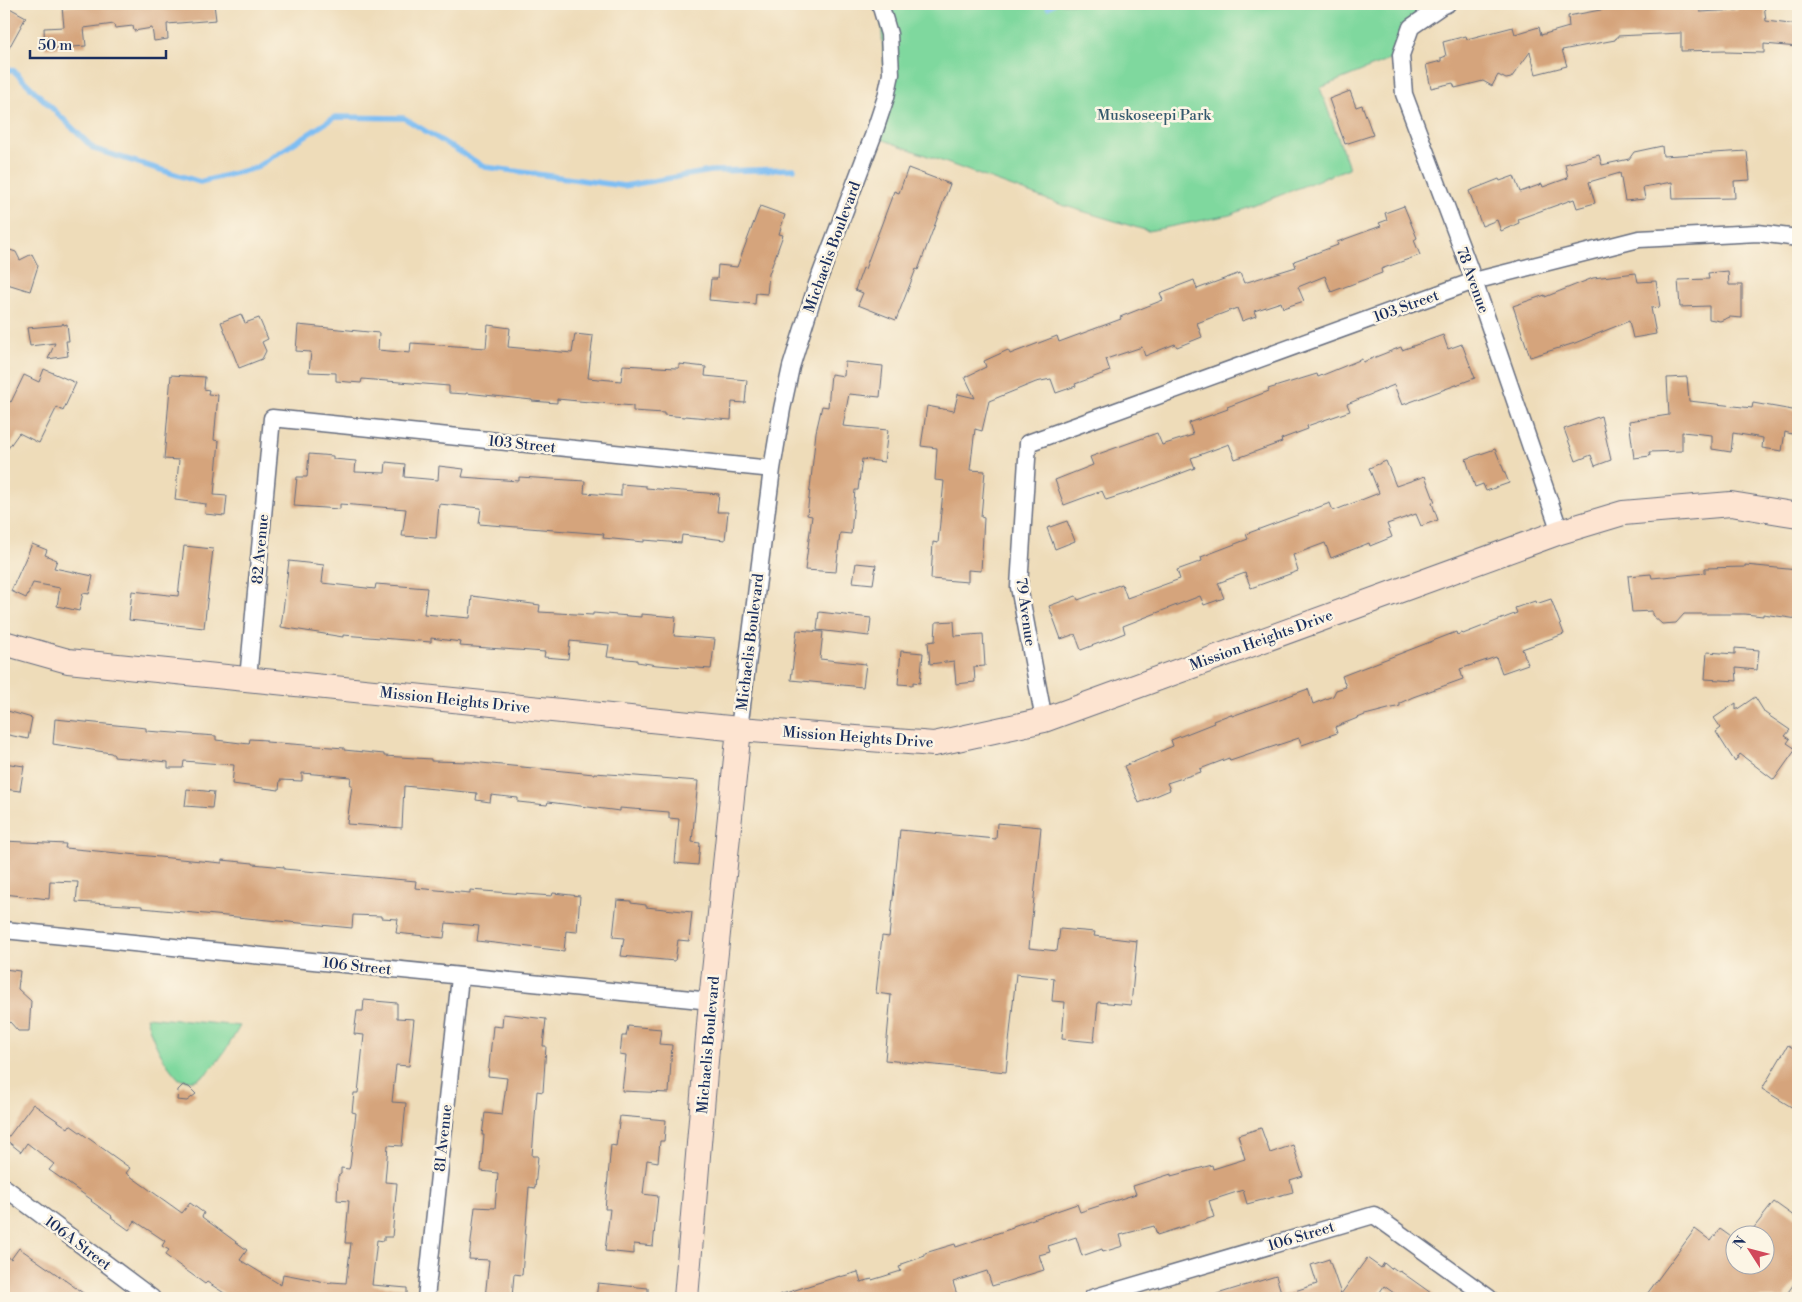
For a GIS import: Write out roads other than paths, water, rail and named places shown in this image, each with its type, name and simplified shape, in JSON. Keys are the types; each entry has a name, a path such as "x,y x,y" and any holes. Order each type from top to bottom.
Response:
{"street":[{"name":"Michaelis Boulevard","path":"686,1298 711,1001 739,729 772,469 782,408 802,331 817,284 873,136 890,81 889,34 880,4"},
{"name":"78 Avenue","path":"1447,4 1443,4 1411,27 1401,55 1404,94 1474,281 1560,532"},
{"name":"103 Street","path":"1028,443 1474,281 1639,239 1758,233 1798,238"},
{"name":"103 Street","path":"272,418 772,469"},
{"name":"82 Avenue","path":"248,679 272,418"},
{"name":"79 Avenue","path":"1028,443 1019,587 1044,720"},
{"name":"Mission Heights Drive","path":"4,644 68,661 739,729 934,744 1044,720 1560,532 1623,512 1731,504 1798,515"},
{"name":"106 Street","path":"4,930 711,1001"},
{"name":"81 Avenue","path":"426,1298 460,977"},
{"name":"106A Street","path":"4,1187 152,1298"},
{"name":"106 Street","path":"1092,1298 1374,1214 1489,1298"}],"waterway":[{"path":"1048,7 1053,4"},
{"path":"4,68 14,71 94,149 200,182 255,168 335,117 404,118 485,167 624,186 711,171 794,169"}],"park label":[{"name":"Muskoseepi Park","path":"1154,115"}]}
